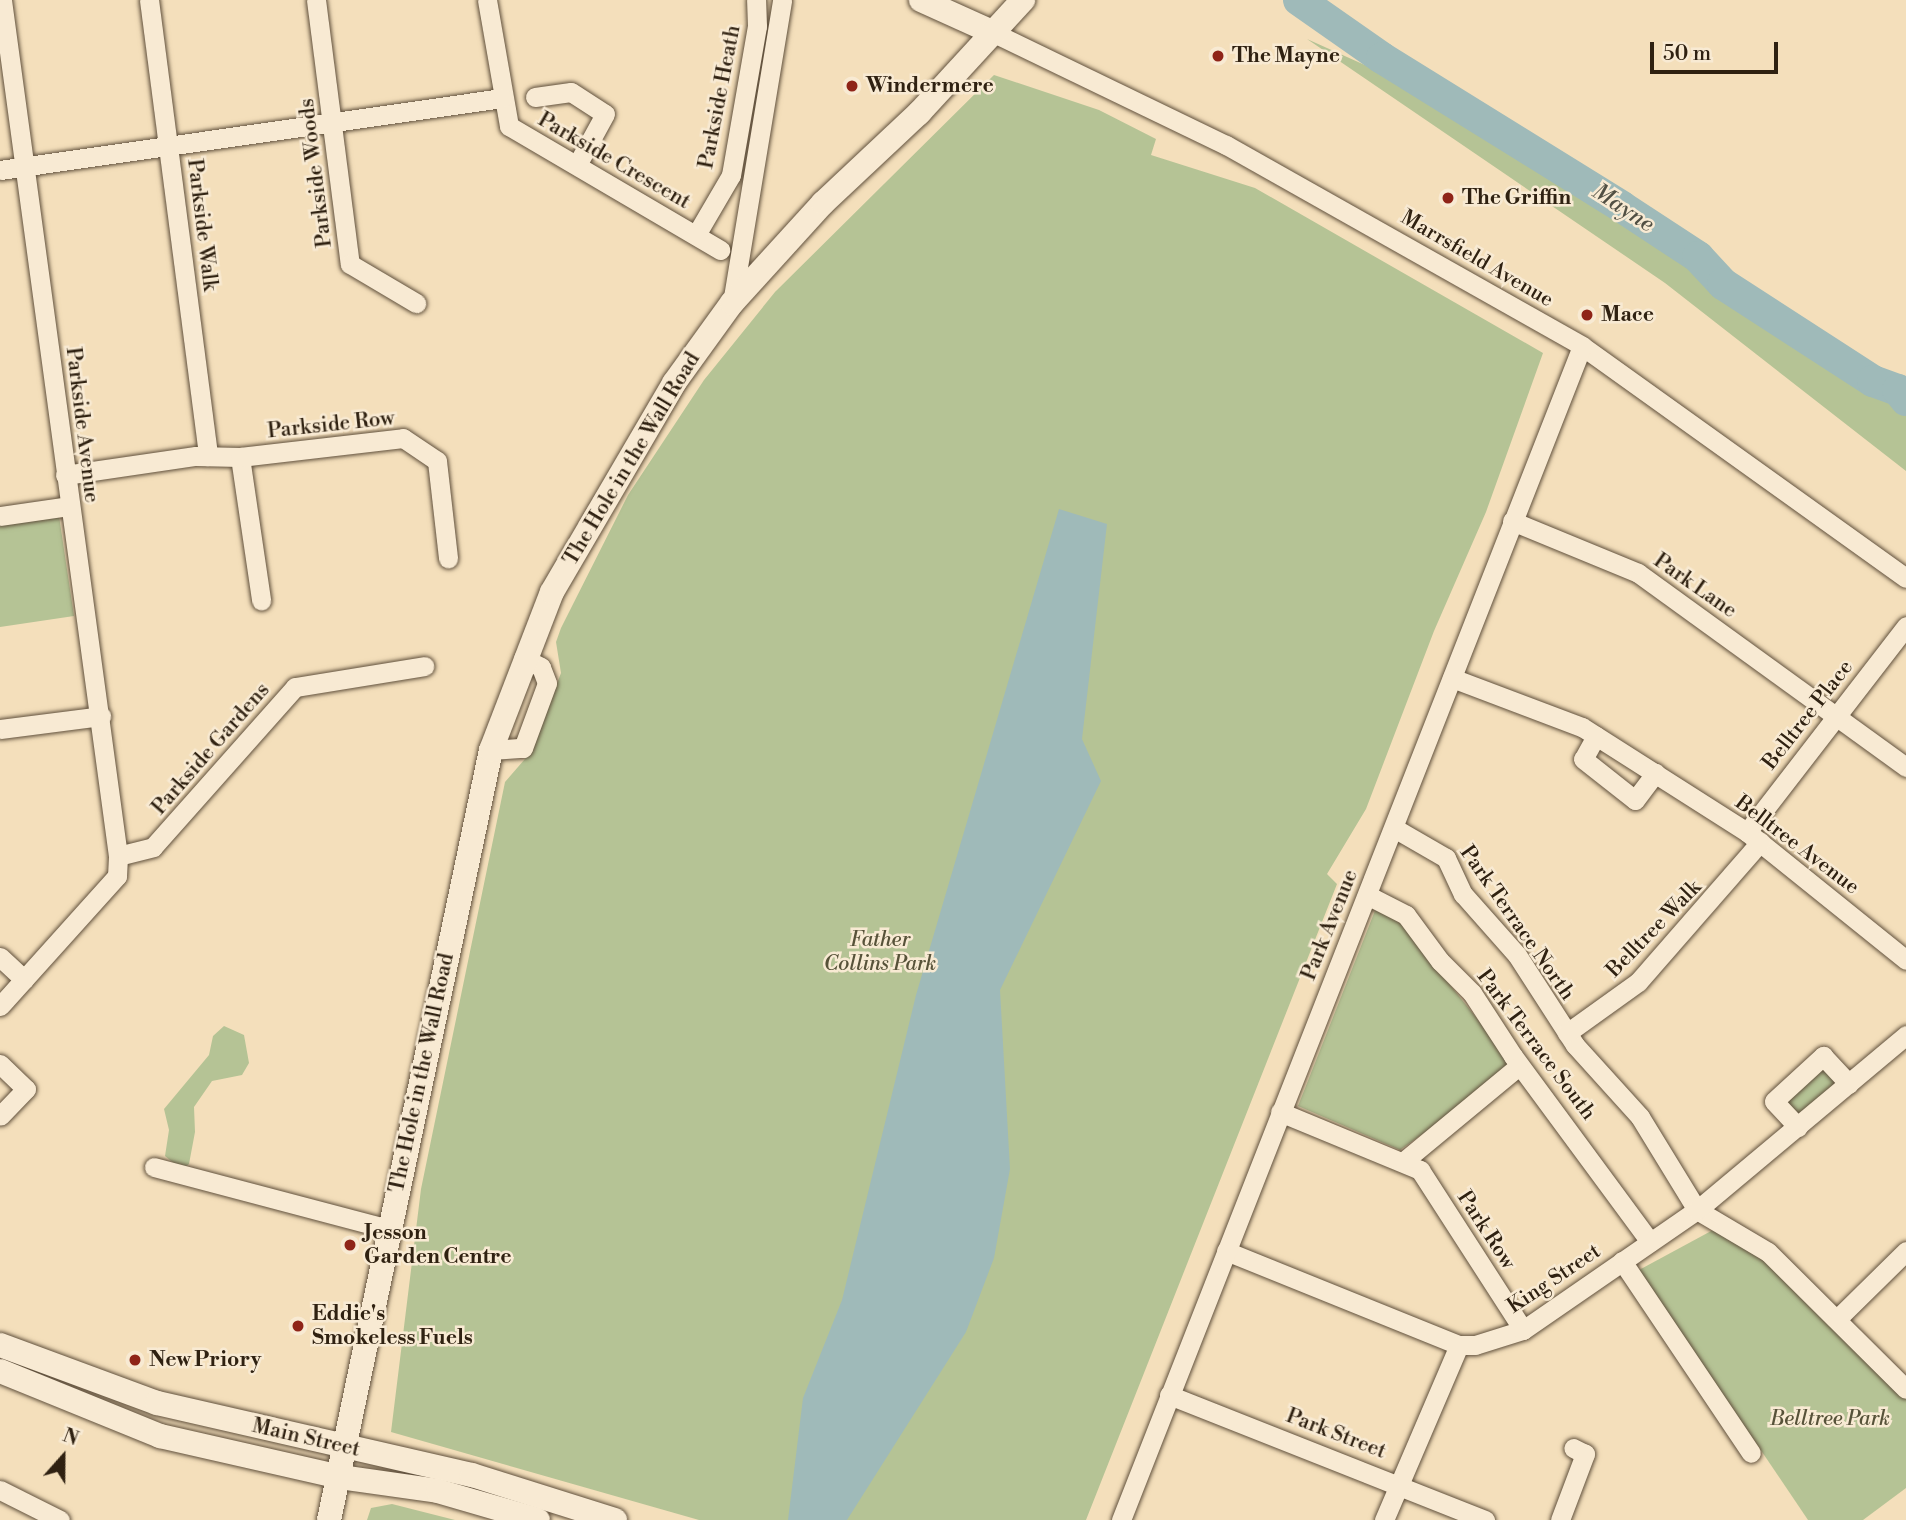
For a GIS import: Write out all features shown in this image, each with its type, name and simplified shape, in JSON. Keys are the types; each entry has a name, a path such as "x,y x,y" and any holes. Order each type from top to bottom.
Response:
{"street":[{"name":"Parkside Avenue","path":"2,0 27,166 69,506 101,716 118,856"},
{"name":"Parkside Walk","path":"149,0 170,145 208,456"},
{"name":"Parkside Woods","path":"316,0 334,121 350,264 416,303"},
{"name":"Parkside Crescent","path":"487,0 509,126 720,250"},
{"name":"Parkside Heath","path":"696,235 731,174 757,26 756,0"},
{"path":"732,303 782,0"},
{"path":"921,0 992,32"},
{"name":"The Hole in the Wall Road","path":"329,1520 346,1449 388,1229 491,750 523,658 578,541 674,383 732,303 823,203 919,113 1023,0"},
{"name":"Marrsfield Avenue","path":"992,32 1226,145 1582,346 1772,478 1906,578"},
{"path":"0,170 334,121 501,92"},
{"path":"535,97 571,92 605,114 577,166"},
{"name":"Park Avenue","path":"1121,1520 1582,346"},
{"name":"Parkside Row","path":"65,475 208,456 240,457 403,438 437,461 448,558"},
{"path":"240,457 261,600"},
{"path":"0,516 69,506"},
{"name":"Park Lane","path":"1512,522 1629,568 1906,767"},
{"name":"Belltree Place","path":"1754,837 1837,715 1906,626"},
{"name":"Parkside Gardens","path":"118,856 153,847 295,687 424,666"},
{"name":"Belltree Avenue","path":"1452,678 1596,736 1754,837 1906,960"},
{"path":"0,729 101,716"},
{"path":"1596,736 1583,759 1635,800 1655,774"},
{"name":"Park Terrace North","path":"1394,828 1446,858 1463,894 1517,956 1567,1033 1640,1117 1697,1210 1768,1252 1906,1389"},
{"name":"Belltree Walk","path":"1567,1033 1638,982 1754,837"},
{"path":"0,1006 117,876 118,856"},
{"name":"Park Terrace South","path":"1367,895 1406,915 1440,961 1472,993 1520,1066 1650,1242"},
{"path":"0,957 24,979"},
{"name":"King Street","path":"1459,1345 1475,1345 1523,1330 1697,1210 1906,1035"},
{"path":"1798,1127 1774,1101 1823,1056 1849,1084"},
{"path":"0,1064 26,1088 0,1116"},
{"path":"1404,1161 1520,1066"},
{"name":"Park Row","path":"1280,1112 1404,1161 1420,1170 1523,1330"},
{"path":"154,1167 388,1229"},
{"path":"1226,1251 1459,1345 1384,1520"},
{"path":"1837,1319 1906,1251"},
{"path":"1622,1261 1751,1453"},
{"name":"Main Street","path":"0,1345 157,1403 346,1449 472,1475 615,1520"},
{"name":"Main Street","path":"0,1371 160,1436 340,1477 438,1491 538,1520"},
{"name":"Park Street","path":"1169,1395 1400,1483 1485,1520"},
{"path":"1560,1520 1586,1454 1573,1448"},
{"path":"0,1490 60,1520"}],"green space":[{"path":"1307,39 1387,75 1669,241 1906,405 1906,471 1665,283"},
{"name":"Father Collins Park","path":"994,75 1099,110 1156,139 1151,155 1255,188 1543,353 1486,512 1434,631 1366,809 1327,874 1337,884 1086,1520 699,1520 391,1432 421,1189 505,782 531,752 561,673 556,642 561,628 628,495 704,380 775,292"},
{"path":"59,516 74,616 0,627 0,525"},
{"path":"1380,898 1516,1067 1400,1150 1298,1106"},
{"path":"224,1026 244,1035 249,1063 242,1075 212,1081 194,1107 195,1132 189,1164 182,1170 165,1156 169,1130 164,1109 209,1055 213,1036"},
{"path":"1821,1067 1838,1083 1800,1116 1788,1107 1787,1098"},
{"name":"Belltree Park","path":"1713,1230 1768,1252 1906,1389 1906,1488 1863,1520 1808,1520 1639,1270"},
{"path":"392,1504 455,1520 367,1520 371,1508"}],"water":[{"path":"1059,509 1107,524 1082,739 1101,781 1000,990 1010,1169 994,1258 966,1332 847,1520 788,1520 803,1398 842,1300 916,995"}],"waterway":[{"name":"Mayne","path":"1299,0 1382,58 1698,257 1723,284 1873,381 1898,390 1906,400"}],"place":[{"name":"The Mayne","path":"1218,56"},
{"name":"Windermere","path":"852,86"},
{"name":"The Griffin","path":"1448,198"},
{"name":"Mace","path":"1587,315"},
{"name":"Jesson Garden Centre","path":"350,1245"},
{"name":"Eddie's Smokeless Fuels","path":"298,1326"},
{"name":"New Priory","path":"135,1360"}]}
